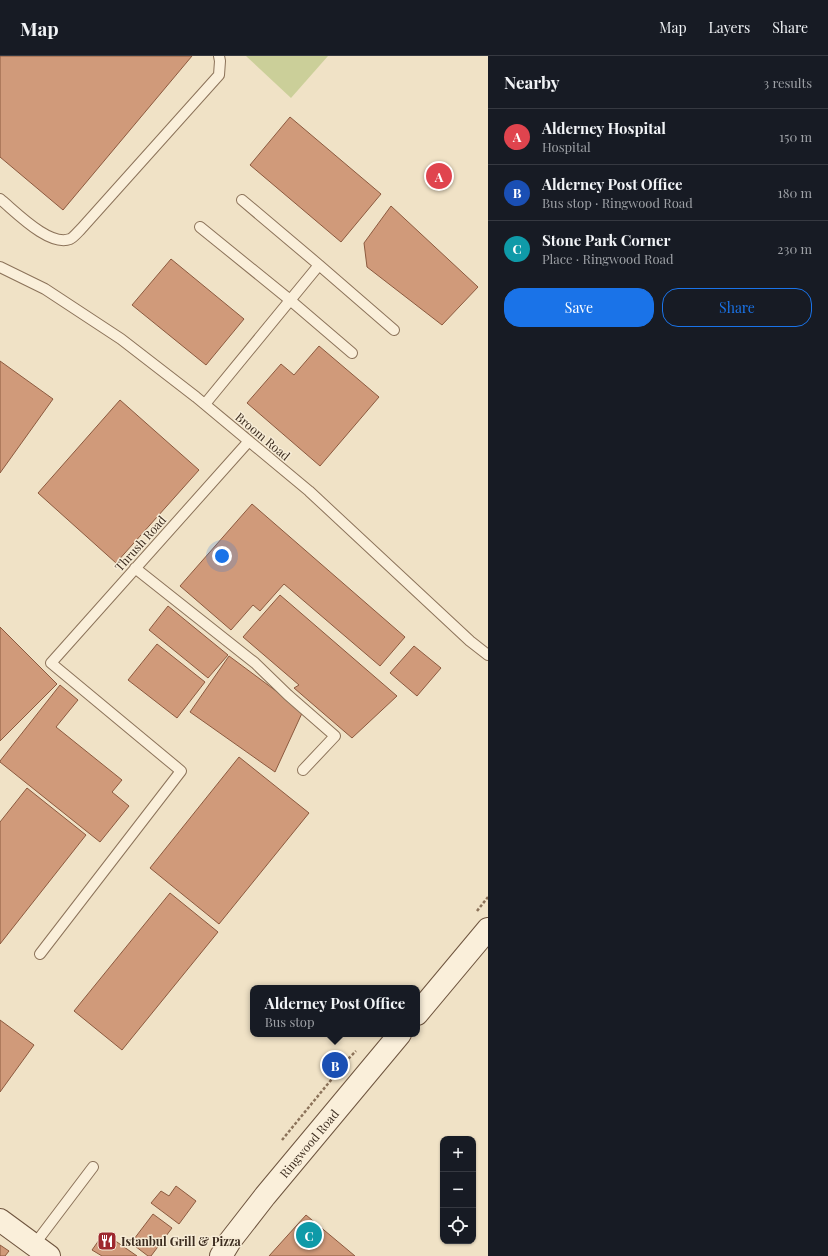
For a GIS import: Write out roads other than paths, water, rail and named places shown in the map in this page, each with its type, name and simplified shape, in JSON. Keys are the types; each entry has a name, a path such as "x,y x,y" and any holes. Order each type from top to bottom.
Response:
{"main road":[{"path":"420,1010 488,929"},
{"name":"Ringwood Road","path":"222,1256 230,1241 265,1196 398,1037"},
{"path":"0,1220 41,1251"}],"lane":[{"path":"0,199 42,234 57,240 70,239 81,229 218,75 220,61 219,56"},
{"path":"242,200 394,330"},
{"path":"200,228 290,300 352,353"},
{"path":"205,404 319,265"},
{"name":"Broom Road","path":"0,267 44,289 121,339 205,404 309,491 458,630 488,655"},
{"name":"Thrush Road","path":"40,954 181,772 51,663 249,441"},
{"path":"135,568 255,663 288,695 335,736 303,770"},
{"path":"41,1251 93,1167"}],"place":[{"name":"Alderney Hospital","path":"439,176"},
{"name":"Alderney Post Office","path":"335,1065"},
{"name":"Stone Park Corner","path":"309,1235"},
{"name":"Istanbul Grill & Pizza","path":"107,1241"}]}
